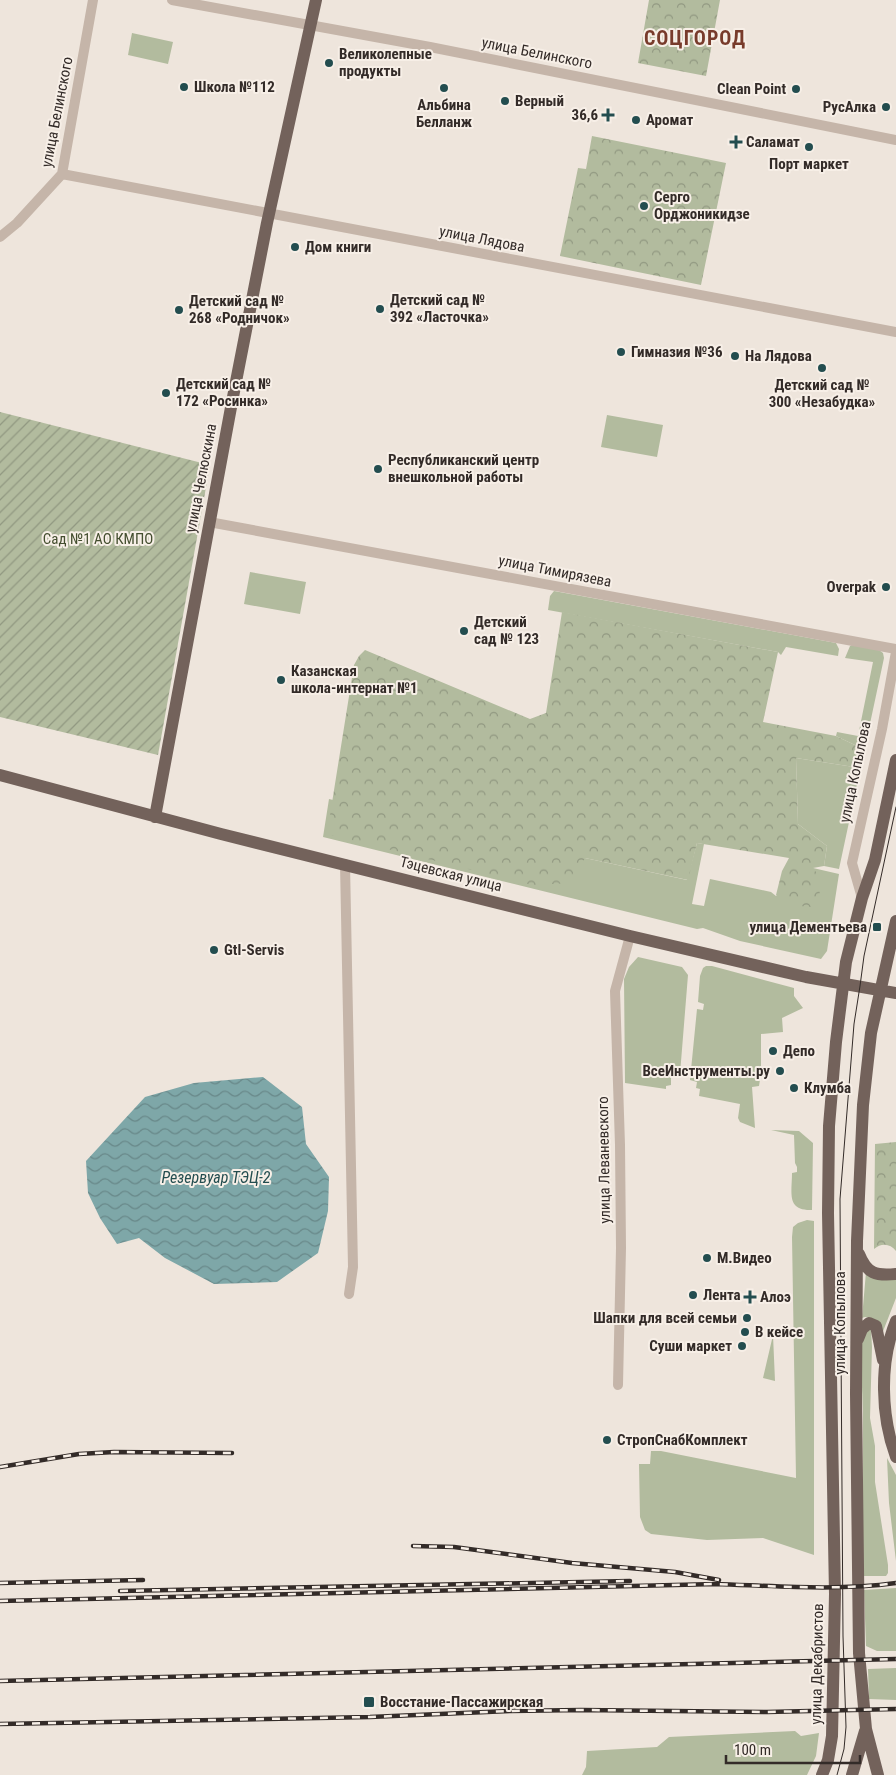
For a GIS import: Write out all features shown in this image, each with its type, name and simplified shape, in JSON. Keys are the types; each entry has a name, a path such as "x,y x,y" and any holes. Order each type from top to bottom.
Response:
{"main road":[{"name":"улица Челюскина","path":"154,817 269,214 316,0"},
{"name":"улица Копылова","path":"834,1551 828,1213 829,1126 836,1042 846,962 862,898 875,860 896,760"},
{"name":"Тэцевская улица","path":"0,775 154,817 630,936 806,977 896,993"},
{"name":"улица Копылова","path":"866,1729 859,1653 857,1248 864,1098 871,1033 896,921"},
{"path":"857,1248 867,1270 876,1274 896,1274"},
{"path":"896,1322 889,1340 884,1398 886,1421 896,1457"},
{"path":"856,1344 865,1325 876,1326 885,1375"},
{"name":"улица Декабристов","path":"822,1775 828,1760 832,1736 834,1551"},
{"path":"852,1775 866,1729"},
{"path":"866,1729 878,1775"}],"street":[{"name":"улица Белинского","path":"0,237 17,223 62,174 93,0"},
{"name":"улица Белинского","path":"172,0 201,2 896,140"},
{"name":"улица Лядова","path":"62,174 896,332"},
{"name":"улица Тимирязева","path":"209,522 896,650"},
{"name":"улица Копылова","path":"862,898 852,863 882,729 896,650"},
{"path":"344,864 353,1267 349,1294"},
{"name":"улица Леваневского","path":"618,1385 621,1248 620,1139 615,991 630,936"}],"green space":[{"path":"649,0 720,0 706,76 638,63"},
{"path":"132,33 173,42 168,64 128,55"},
{"path":"592,136 726,163 701,285 560,256 578,168 586,169"},
{"name":"Сад №1 АО КМПО","path":"0,412 210,465 158,755 0,717"},
{"path":"607,415 663,425 657,457 601,447"},
{"path":"250,572 306,582 300,614 244,604"},
{"path":"554,591 836,643 839,649 838,656 786,647 781,655 778,652 548,610 550,596"},
{"path":"562,612 778,652 763,722 836,736 859,747 854,767 796,758 798,824 827,846 824,866 813,868 822,880 819,896 813,907 798,906 780,899 776,895 782,871 789,858 697,843 688,880 585,858 573,883 532,885 327,834 354,665 365,650 530,719 546,713"},
{"path":"850,646 879,650 883,653 884,658 839,869 824,866 827,846 798,824 796,758 854,767 859,747 836,736 837,732 858,736 873,662 845,658"},
{"path":"329,799 578,859 585,858 687,880 697,843 704,844 692,904 704,906 710,879 771,892 776,896 813,868 839,874 827,951 821,959 740,941 703,928 697,929 323,837"},
{"path":"638,957 682,967 688,975 680,1074 679,1078 671,1078 671,1085 666,1086 666,1089 625,1083 624,979 629,967"},
{"path":"706,966 794,988 794,996 803,1008 782,1018 783,1032 761,1034 759,1086 752,1087 755,1128 740,1122 738,1118 740,1104 699,1096 700,1089 696,1088 697,1082 690,1080 697,1009 703,1010 704,1004 698,1002 700,976 703,968"},
{"path":"771,1130 799,1131 813,1143 812,1210 804,1210 798,1207 792,1199 792,1173 797,1172 794,1135"},
{"path":"896,1142 896,1251 891,1246 885,1245 874,1249 875,1144"},
{"path":"807,1220 814,1221 814,1555 763,1538 707,1540 651,1534 645,1530 640,1517 639,1464 650,1464 651,1451 661,1451 796,1478 792,1237 793,1227"},
{"path":"866,1272 896,1277 896,1298 880,1339 871,1318 862,1318"},
{"path":"871,1329 870,1418 875,1446 875,1482 888,1565 886,1576 863,1576 863,1410 860,1346 862,1335"},
{"path":"773,1335 775,1381 763,1378"},
{"path":"887,1458 896,1475 896,1561 889,1503"},
{"path":"896,1588 896,1651 877,1651 866,1646 864,1590"},
{"path":"896,1668 896,1700 869,1699 868,1669"},
{"path":"795,1731 801,1736 819,1733 816,1756 807,1775 582,1775 586,1767 587,1751 657,1747 669,1737"}],"water":[{"name":"Резервуар ТЭЦ-2","path":"263,1077 302,1107 306,1144 329,1177 328,1211 318,1253 277,1282 214,1284 165,1258 139,1238 117,1244 100,1218 88,1193 86,1161 145,1097 194,1083"}],"tram line":[{"path":"837,1775 844,1749 846,1727 843,1636 840,1199 854,1024 864,956 896,807"}],"railway":[{"path":"0,1467 79,1454 114,1452 232,1453"},
{"path":"413,1546 454,1547 572,1563 675,1572 719,1580"},
{"path":"0,1583 143,1580"},
{"path":"120,1591 630,1581"},
{"path":"0,1601 716,1584 851,1587 896,1583"},
{"path":"0,1681 896,1659"},
{"path":"0,1724 370,1717 510,1711 767,1712 896,1709"}],"place":[{"name":"Великолепные продукты","path":"329,63"},
{"name":"Школа №112","path":"184,87"},
{"name":"Альбина Белланж","path":"444,88"},
{"name":"Clean Point","path":"796,89"},
{"name":"Верный","path":"505,101"},
{"name":"РусАлка","path":"886,107"},
{"name":"36,6","path":"608,115"},
{"name":"Аромат","path":"636,120"},
{"name":"Саламат","path":"736,142"},
{"name":"Порт маркет","path":"809,147"},
{"name":"Серго Орджоникидзе","path":"644,206"},
{"name":"Дом книги","path":"295,247"},
{"name":"Детский сад № 392 «Ласточка»","path":"380,309"},
{"name":"Детский сад № 268 «Родничок»","path":"179,310"},
{"name":"Гимназия №36","path":"621,352"},
{"name":"На Лядова","path":"735,356"},
{"name":"Детский сад № 300 «Незабудка»","path":"822,368"},
{"name":"Детский сад № 172 «Росинка»","path":"166,393"},
{"name":"Республиканский центр внешкольной работы","path":"378,469"},
{"name":"Overpak","path":"886,587"},
{"name":"Детский сад № 123","path":"464,631"},
{"name":"Казанская школа-интернат №1","path":"281,680"},
{"name":"улица Дементьева","path":"877,927"},
{"name":"Gtl-Servis","path":"214,950"},
{"name":"Депо","path":"773,1051"},
{"name":"ВсеИнструменты.ру","path":"780,1071"},
{"name":"Клумба","path":"794,1088"},
{"name":"М.Видео","path":"707,1258"},
{"name":"Лента","path":"693,1295"},
{"name":"Алоэ","path":"750,1297"},
{"name":"Шапки для всей семьи","path":"747,1318"},
{"name":"В кейсе","path":"745,1332"},
{"name":"Суши маркет","path":"742,1346"},
{"name":"СтропСнабКомплект","path":"607,1440"},
{"name":"Восстание-Пассажирская","path":"369,1702"}],"district":[{"name":"СОЦГОРОД","path":"695,38"}]}
